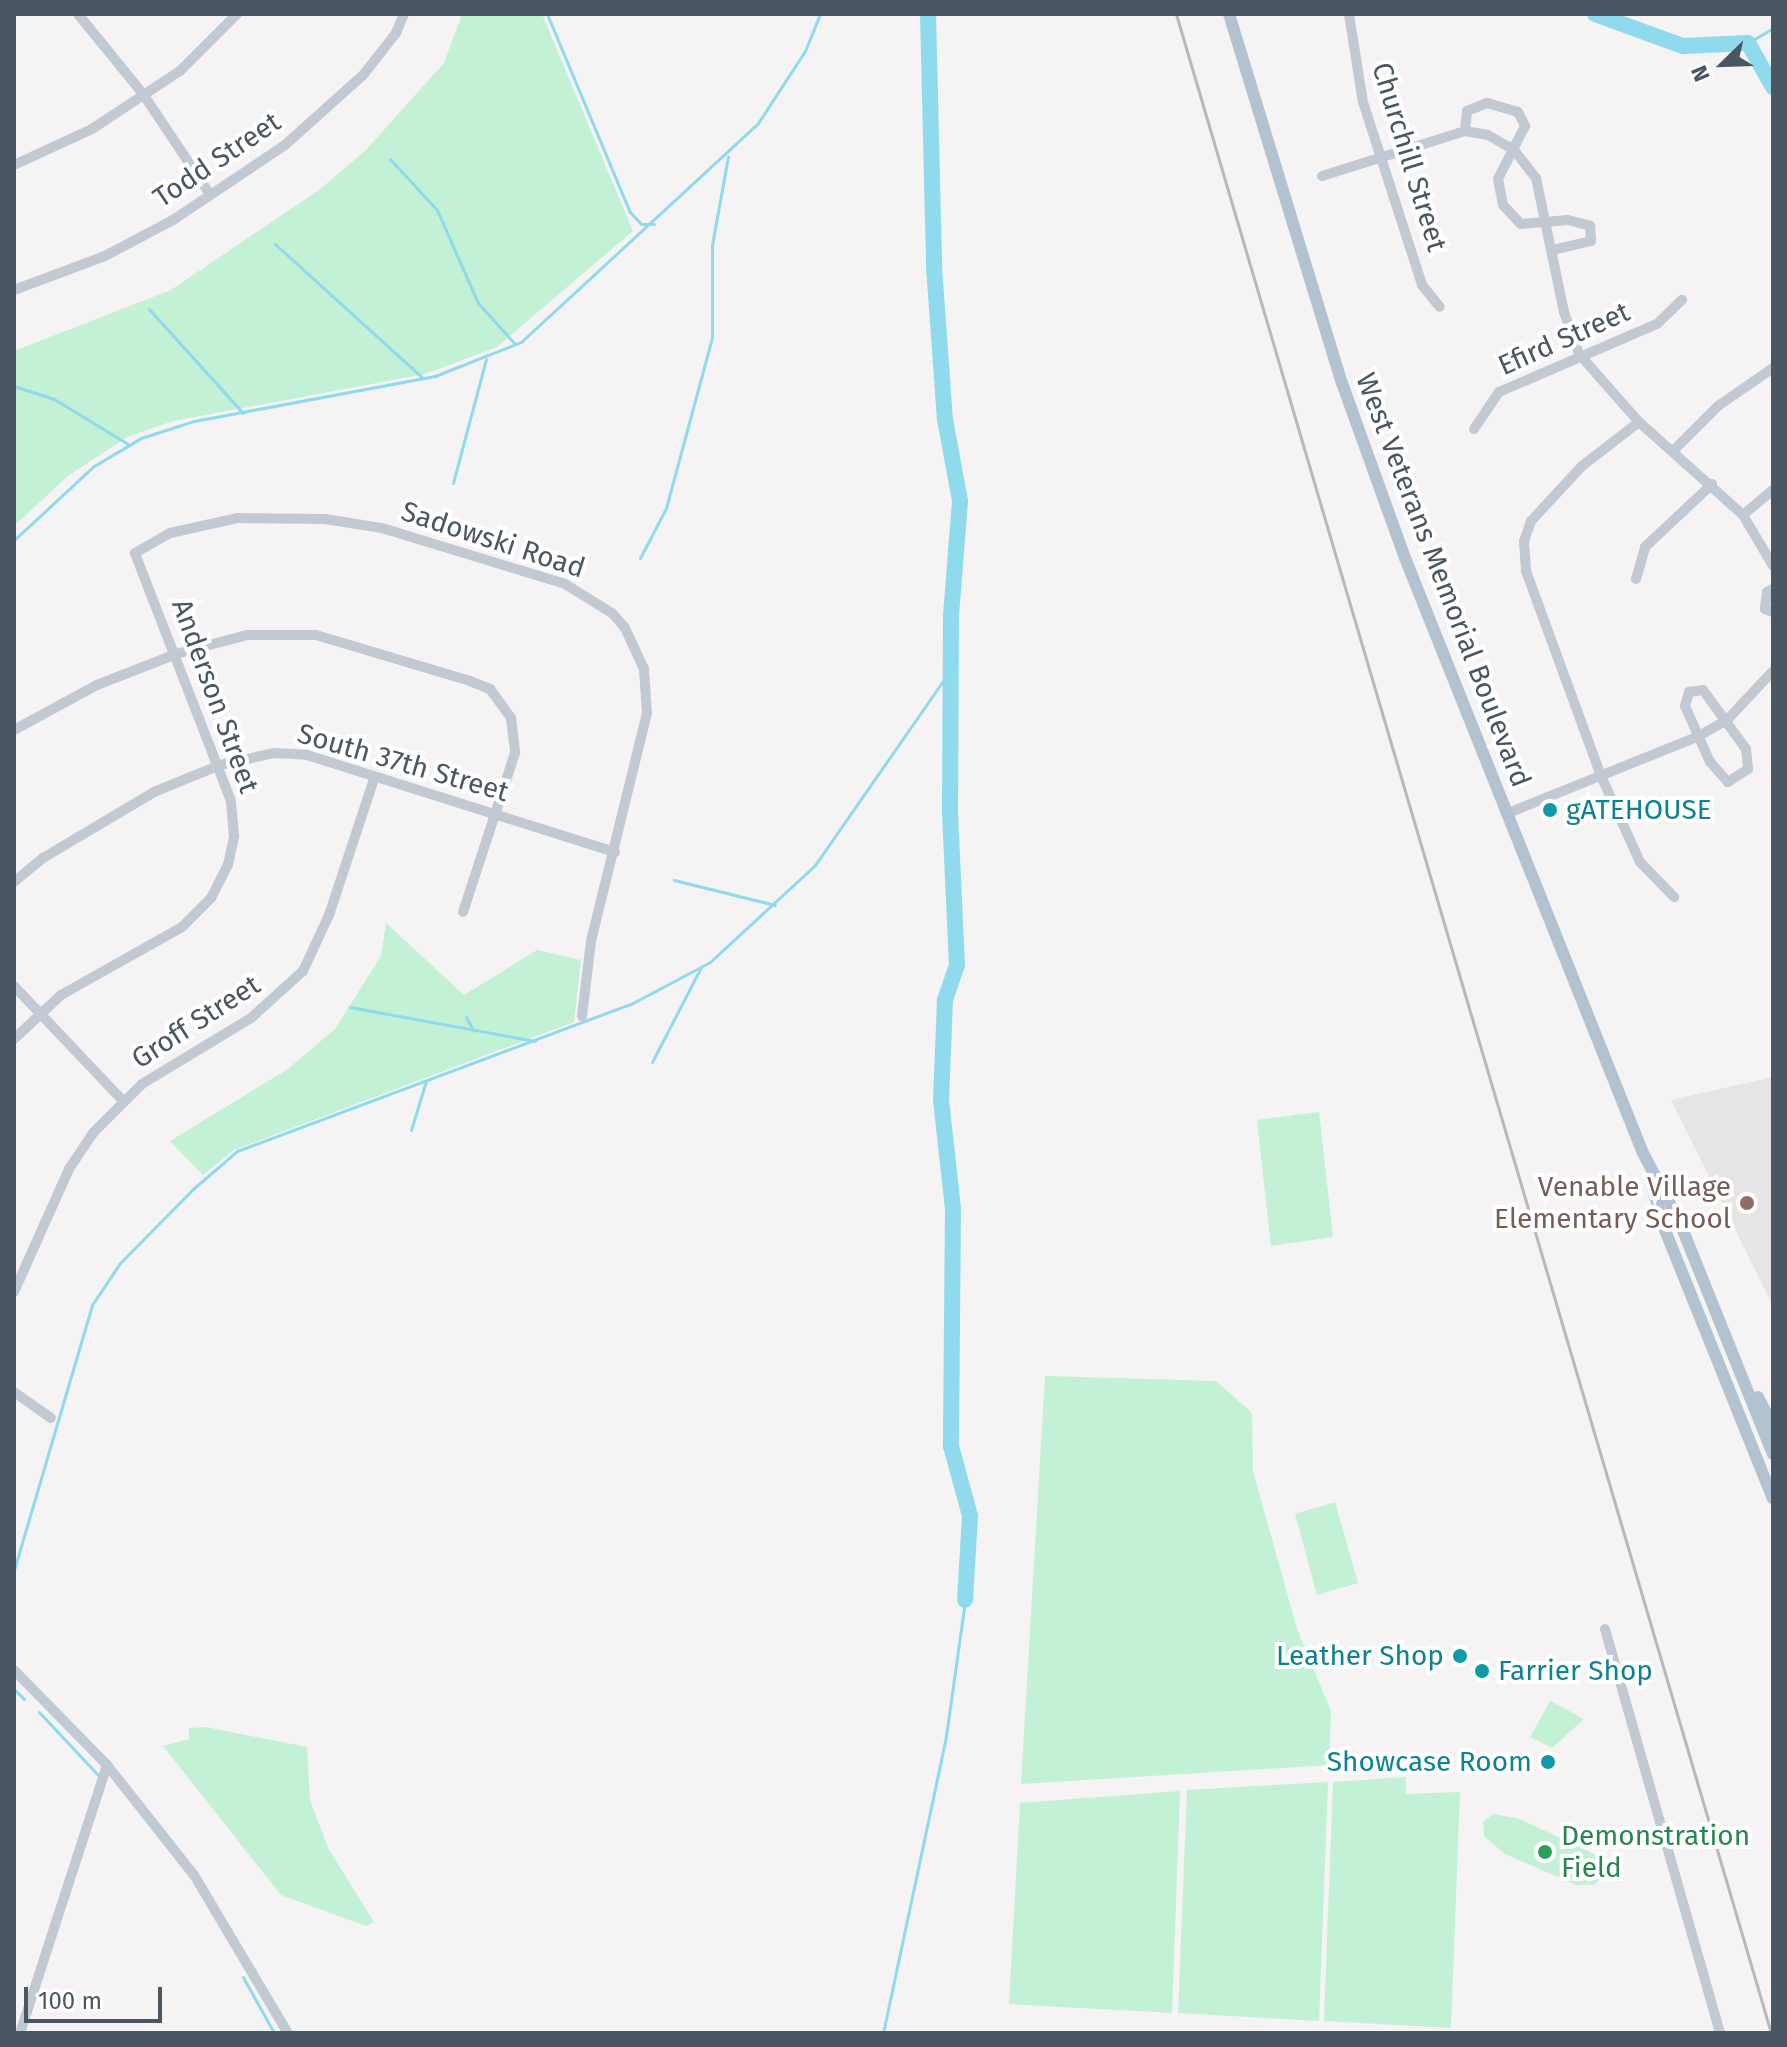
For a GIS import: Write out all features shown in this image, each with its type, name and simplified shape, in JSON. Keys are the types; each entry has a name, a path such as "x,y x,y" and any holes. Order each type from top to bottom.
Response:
{"main road":[{"name":"West Veterans Memorial Boulevard","path":"1229,14 1342,383 1506,814 1643,1153 1680,1223 1773,1454"},
{"name":"West Veterans Memorial Boulevard","path":"1643,1153 1665,1230 1773,1498"},
{"path":"1721,1323 1773,1427"}],"street":[{"path":"78,14 143,94 210,194"},
{"path":"14,165 92,129 201,55 237,14"},
{"name":"Todd Street","path":"14,290 105,256 210,194 313,124 364,74 396,33 404,14"},
{"name":"Churchill Street","path":"1349,14 1363,102 1422,285 1440,307"},
{"path":"1465,131 1467,111 1487,103 1518,112 1525,126 1498,179 1503,205 1521,224 1549,225 1568,220 1590,226 1591,241 1553,250"},
{"path":"1322,176 1380,155 1465,131 1488,135 1514,150 1536,178 1549,225 1564,312 1579,354 1639,422 1712,484 1743,515 1773,566"},
{"name":"Efird Street","path":"1474,429 1499,392 1579,354 1657,324 1682,300"},
{"path":"1673,451 1718,406 1773,368"},
{"path":"1639,422 1552,495 1531,521 1524,541 1536,606 1601,776 1640,862 1674,897"},
{"path":"1636,579 1645,547 1712,484"},
{"path":"1743,515 1773,490"},
{"name":"Sadowski Road","path":"135,553 206,521 325,519 382,528 565,584 587,596 625,628 644,669 648,691 644,736 591,941 582,1016"},
{"name":"Anderson Street","path":"14,1039 39,1012 182,927 211,898 228,865 234,836 220,765 135,553"},
{"path":"1773,589 1767,592 1765,609 1773,612"},
{"path":"14,730 97,685 176,654 247,635 316,635 490,689 511,718 515,736 499,814 463,912"},
{"path":"1506,814 1699,736 1727,720 1773,671"},
{"path":"1703,690 1746,749 1748,769 1728,782 1710,762 1699,736 1685,706 1689,692 1703,690"},
{"name":"South 37th Street","path":"14,882 113,814 220,765 274,753 307,755 615,852"},
{"name":"Groff Street","path":"14,1292 69,1169 123,1101 251,1018 303,971 329,915 375,776"},
{"path":"14,986 123,1101"},
{"path":"14,1392 51,1418"},
{"path":"1605,1629 1720,2033"},
{"path":"14,1670 107,1765 194,1875 288,2033"},
{"path":"20,2033 107,1765"}],"shaded area":[{"name":"Venable Village Elementary School","path":"1773,1077 1773,1306 1671,1100"}],"green space":[{"path":"462,14 542,14 633,231 497,347 425,374 173,421 127,437 68,476 14,526 14,351 171,290 319,190 365,151 444,63"},
{"path":"386,923 464,995 537,950 581,960 574,1022 234,1150 203,1175 170,1141 288,1069 335,1029 381,956"},
{"path":"1319,1112 1333,1237 1271,1246 1257,1120"},
{"path":"1045,1376 1216,1381 1252,1413 1253,1471 1297,1629 1331,1711 1329,1765 1021,1784"},
{"path":"1335,1502 1358,1583 1317,1595 1295,1514"},
{"path":"1550,1701 1584,1719 1552,1748 1530,1737"},
{"path":"206,1727 307,1747 310,1800 328,1848 374,1922 366,1926 281,1895 163,1746 189,1739 189,1728"},
{"path":"1406,1777 1406,1794 1460,1792 1451,2028 1324,2021 1333,1782"},
{"path":"1328,1782 1319,2021 1178,2013 1187,1790"},
{"path":"1180,1791 1172,2013 1009,2004 1020,1803"},
{"name":"Demonstration Field","path":"1493,1814 1520,1819 1594,1854 1604,1875 1594,1885 1576,1885 1505,1854 1484,1836 1483,1822"}],"waterway":[{"path":"547,14 630,212 641,224 654,224"},
{"path":"14,540 94,466 141,438 194,421 435,376 521,342 758,123 805,51 820,14"},
{"path":"928,14 934,267 945,419 960,501 951,616 950,813 957,965 945,1000 941,1100 953,1208 951,1446 970,1516 965,1600"},
{"path":"1595,14 1683,46 1748,43 1773,87"},
{"path":"1748,43 1773,28"},
{"path":"640,558 666,508 712,337 712,245 728,156"},
{"path":"390,159 437,210 478,303 515,344"},
{"path":"275,244 423,378"},
{"path":"149,309 243,413"},
{"path":"453,483 486,359"},
{"path":"14,386 54,399 128,444"},
{"path":"14,1570 92,1305 120,1263 193,1189 237,1151 631,1004 710,962 815,865 951,669"},
{"path":"674,880 775,905"},
{"path":"652,1062 700,969"},
{"path":"350,1007 535,1041"},
{"path":"466,1017 473,1030"},
{"path":"411,1130 426,1081"},
{"path":"883,2033 946,1736 965,1600"},
{"path":"14,1689 24,1699"},
{"path":"39,1712 97,1774"},
{"path":"243,1977 274,2033"}],"railway":[{"path":"1176,14 1771,2033"}],"place":[{"name":"gATEHOUSE","path":"1550,810"},
{"name":"Venable Village Elementary School","path":"1747,1203"},
{"name":"Leather Shop","path":"1460,1656"},
{"name":"Farrier Shop","path":"1482,1671"},
{"name":"Showcase Room","path":"1548,1762"},
{"name":"Demonstration Field","path":"1545,1852"}]}
